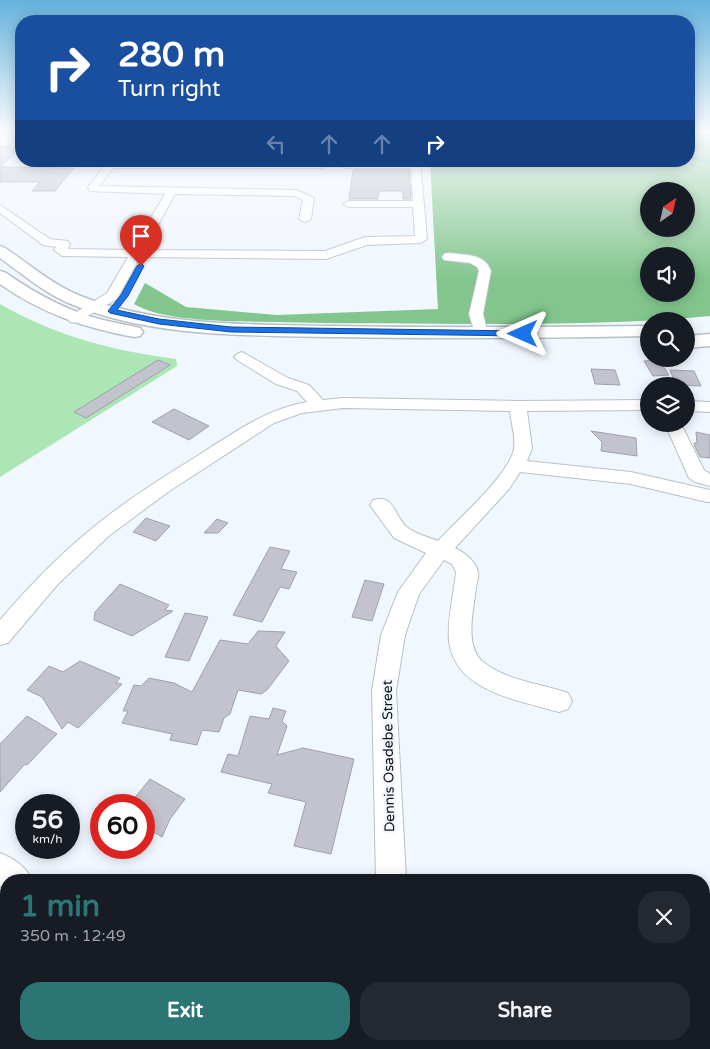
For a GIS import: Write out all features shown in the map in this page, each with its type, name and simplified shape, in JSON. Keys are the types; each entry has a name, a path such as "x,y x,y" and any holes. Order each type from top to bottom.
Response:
{"main road":[{"path":"0,251 50,286 72,298 159,322 231,329 481,334 640,331"},
{"path":"0,276 45,306 75,319 166,337 233,343 509,347 640,343"},
{"path":"695,327 710,326"},
{"path":"695,341 710,340"}],"street":[{"path":"99,182 94,189 296,193 309,198 305,219"},
{"path":"156,191 162,182"},
{"path":"203,192 208,182"},
{"path":"261,192 266,182"},
{"path":"0,208 47,242 64,244 60,250 63,252 141,255 326,255 365,241 416,241 422,238 417,182"},
{"path":"97,324 112,296 141,255 176,192"},
{"path":"348,204 420,204"},
{"path":"448,256 473,259 483,265 485,271 476,314 481,334"},
{"path":"75,319 105,308"},
{"path":"242,357 282,382 303,388 319,405"},
{"path":"0,636 33,595 78,552 136,507 261,422 280,413 319,405 343,403 518,406 640,405"},
{"name":"Dennis Osadebe Street","path":"391,874 384,691 393,635 410,592 430,562 502,485 515,466 523,448 518,406"},
{"path":"695,406 710,407"},
{"path":"676,432 696,474 702,478 709,488"},
{"path":"515,466 709,488"},
{"path":"380,505 389,512 396,528 401,533 460,560 464,565 467,572 461,642 464,658 469,665 486,679 559,701"}],"green space":[{"path":"431,182 710,182 710,316 695,317 695,312 640,312 640,321 554,324 299,323 183,318 164,315 134,304 145,283 186,307 277,315 438,309"},
{"path":"0,304 64,334 129,351 176,359 177,366 0,477"}],"building":[{"path":"0,182 62,182 55,191 32,191 40,182"},
{"path":"351,182 410,182 411,199 403,199 403,191 379,191 378,199 349,199"},
{"path":"158,360 170,365 86,418 74,412"},
{"path":"648,367 664,367 669,375 653,376"},
{"path":"591,369 615,370 620,385 595,384"},
{"path":"670,370 694,371 701,386 695,386 695,377 673,377"},
{"path":"174,409 209,426 189,440 152,422"},
{"path":"591,431 636,438 637,456 601,451 602,442"},
{"path":"696,432 710,435 710,458 700,457 694,443 697,443"},
{"path":"146,518 170,526 156,541 133,532"},
{"path":"217,519 228,523 218,533 204,533"},
{"path":"270,547 290,551 281,569 297,572 289,589 280,587 262,622 233,615"},
{"path":"365,580 384,584 372,621 352,617"},
{"path":"120,584 169,605 165,610 173,611 132,636 94,620 95,612"},
{"path":"185,613 208,617 189,661 165,657"},
{"path":"258,631 285,632 276,646 289,661 267,690 261,694 238,690 230,714 224,718 219,732 202,730 197,745 170,740 172,734 122,723 128,711 123,711 134,685 141,686 149,678 174,683 192,692 220,640 248,644"},
{"path":"80,661 120,678 116,683 122,684 78,728 68,722 62,729 42,697 27,690 49,666 63,672"},
{"path":"273,708 286,711 282,721 287,726 277,755 303,748 354,759 331,854 294,846 306,802 268,793 272,784 221,772 228,754 238,756 250,716 269,719"},
{"path":"27,716 57,734 27,765 25,764 0,792 0,744"},
{"path":"150,779 185,799 170,819 162,837 155,833 155,794 138,794"}],"route":[{"path":"141,266 119,304 112,311 159,322 231,329 523,334"}]}
